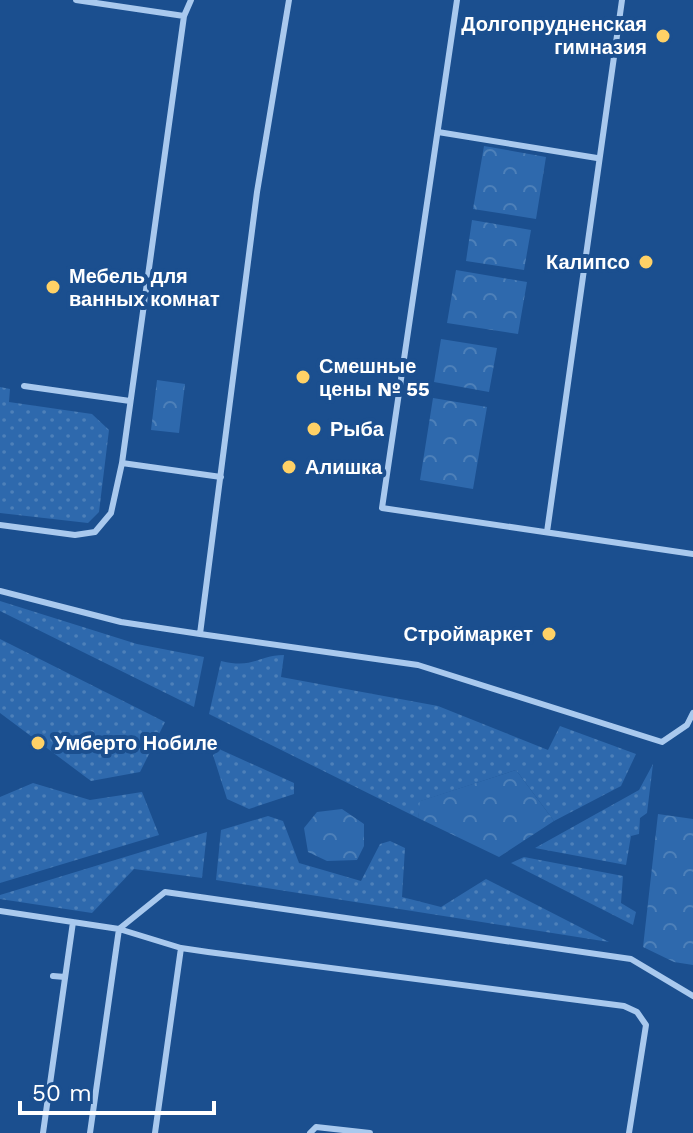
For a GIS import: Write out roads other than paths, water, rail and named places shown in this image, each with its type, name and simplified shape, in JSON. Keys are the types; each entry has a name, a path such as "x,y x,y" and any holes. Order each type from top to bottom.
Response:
{"lane":[{"path":"76,0 184,16"},
{"path":"0,525 75,535 95,532 111,513 122,463 184,16 191,0"},
{"path":"200,634 257,192 289,0"},
{"path":"457,0 382,508 693,554"},
{"path":"547,532 597,158 622,0"},
{"path":"438,132 597,158"},
{"path":"24,386 130,401"},
{"path":"122,463 221,477"},
{"path":"0,591 121,622 418,665 662,742 687,725 693,713"},
{"path":"90,1133 119,929 165,892 631,959 693,996"},
{"path":"0,911 119,929 181,948 624,1006 637,1012 646,1025 629,1133"},
{"path":"43,1133 73,922"},
{"path":"155,1133 181,948"},
{"path":"53,976 65,977"},
{"path":"310,1133 316,1127 327,1126 370,1133"}],"place":[{"name":"Долгопрудненская гимназия","path":"663,36"},
{"name":"Калипсо","path":"646,262"},
{"name":"Мебель для ванных комнат","path":"53,287"},
{"name":"Смешные цены № 55","path":"303,377"},
{"name":"Рыба","path":"314,429"},
{"name":"Алишка","path":"289,467"},
{"name":"Строймаркет","path":"549,634"},
{"name":"Умберто Нобиле","path":"38,743"}]}
